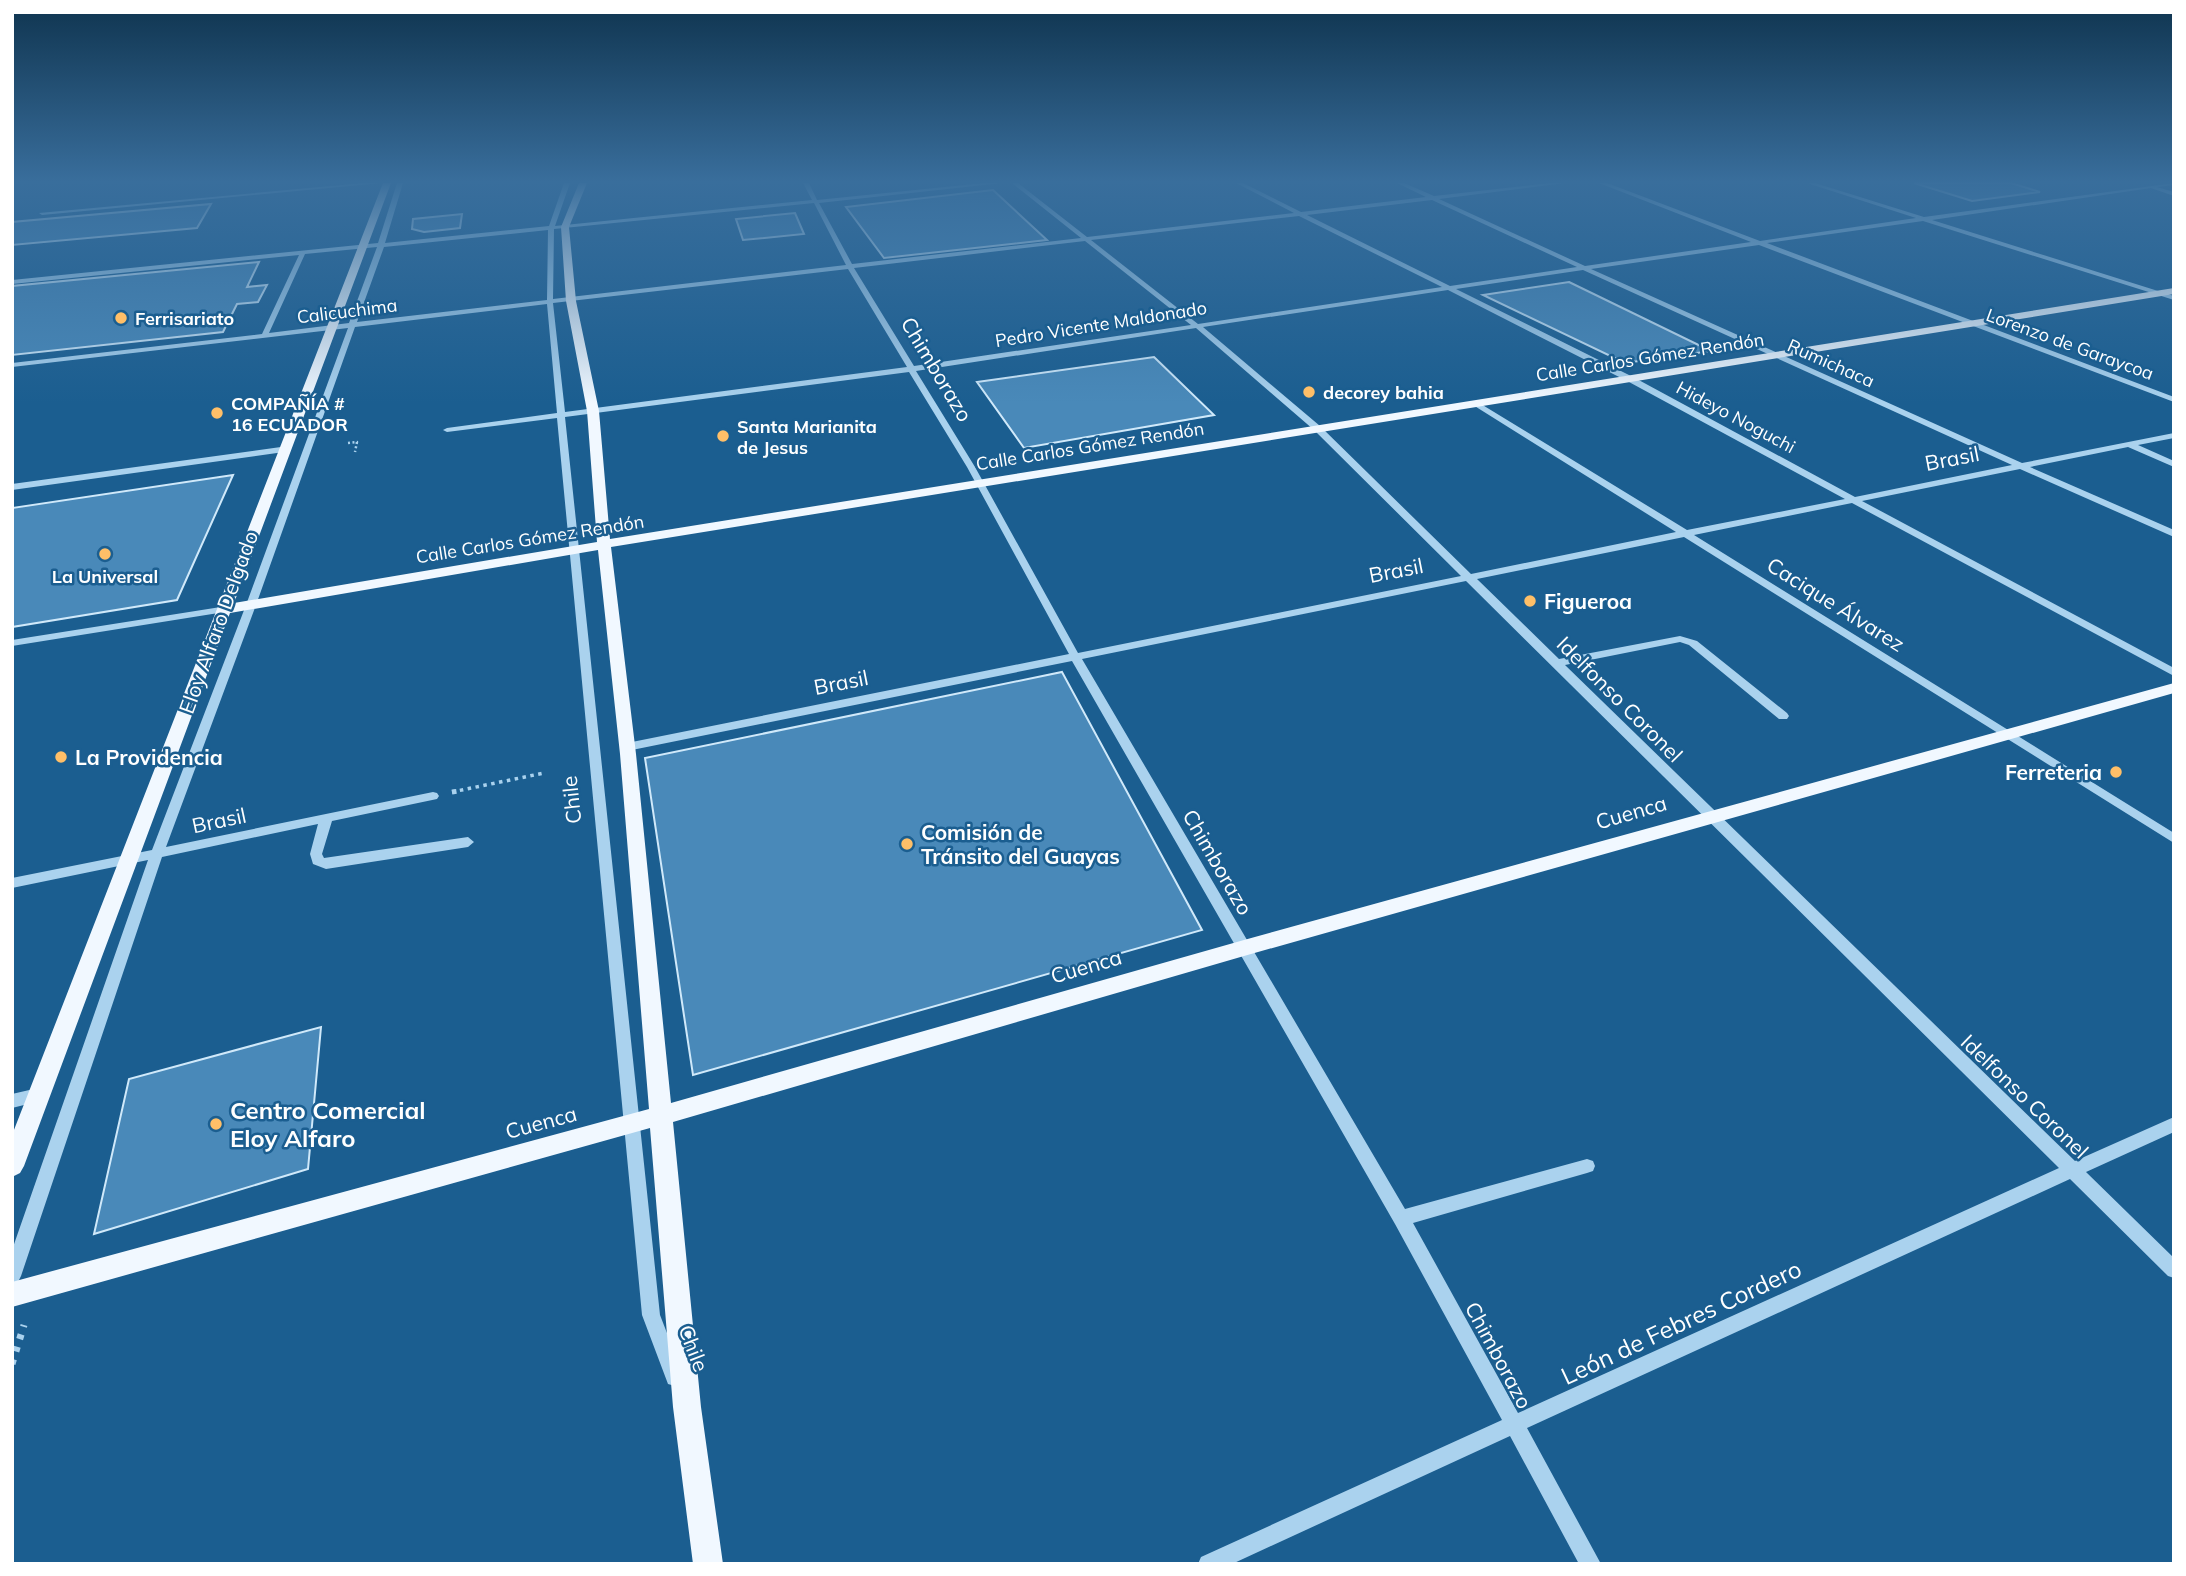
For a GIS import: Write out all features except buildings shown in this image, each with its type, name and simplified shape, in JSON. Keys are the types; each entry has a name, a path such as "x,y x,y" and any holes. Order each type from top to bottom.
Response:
{"main road":[{"name":"Eloy Alfaro Delgado","path":"12,1166 361,257"},
{"name":"Chile","path":"563,257 593,411 604,546 627,747 687,1407 708,1564"},
{"name":"Calle Carlos Gómez Rendón","path":"227,609 576,549 2174,291"},
{"name":"Cuenca","path":"12,1294 631,1124 1244,948 2174,688"}],"street":[{"path":"12,282 267,257"},
{"path":"264,337 301,257"},
{"name":"Eloy Alfaro Delgado","path":"12,1276 156,855 251,605 377,257"},
{"name":"Chile","path":"555,257 550,303 651,1315 687,1407"},
{"name":"Chimborazo","path":"845,257 980,484 1075,656 1401,1218 1591,1564"},
{"name":"Calicuchima","path":"12,365 939,257"},
{"name":"Idelfonso Coronel","path":"1110,257 1317,428 2174,1270"},
{"name":"Hideyo Noguchi","path":"1389,257 1632,380 2174,673"},
{"name":"Rumichaca","path":"1558,257 2174,534"},
{"name":"Pedro Vicente Maldonado","path":"447,430 912,369 1659,257"},
{"name":"Lorenzo de Garaycoa","path":"1794,257 2174,400"},
{"path":"2043,257 2174,298"},
{"name":"Cacique Álvarez","path":"1476,403 2174,839"},
{"name":"Brasil","path":"627,747 2174,435"},
{"path":"2129,444 2174,464"},
{"path":"12,487 288,449"},
{"name":"Calle Carlos Gómez Rendón","path":"12,643 227,609"},
{"path":"1556,663 1680,639 1693,643 1783,716"},
{"name":"Brasil","path":"12,883 433,796"},
{"path":"326,819 316,853 318,861 326,864 468,842"},
{"path":"12,1101 38,1095"},
{"name":"León de Febres Cordero","path":"1208,1564 2174,1124"},
{"path":"1401,1218 1587,1166"}],"path":[{"path":"348,443 357,442 355,452"},
{"path":"433,796 544,773"}],"place":[{"name":"Ferrisariato","path":"121,318"},
{"name":"decorey bahia","path":"1309,392"},
{"name":"COMPAÑÍA # 16 ECUADOR","path":"217,413"},
{"name":"Santa Marianita de Jesus","path":"723,436"},
{"name":"La Universal","path":"105,554"},
{"name":"Figueroa","path":"1530,601"},
{"name":"La Providencia","path":"61,757"},
{"name":"Ferreteria","path":"2116,772"},
{"name":"Comisión de Tránsito del Guayas","path":"907,844"},
{"name":"Centro Comercial Eloy Alfaro","path":"216,1124"}]}
